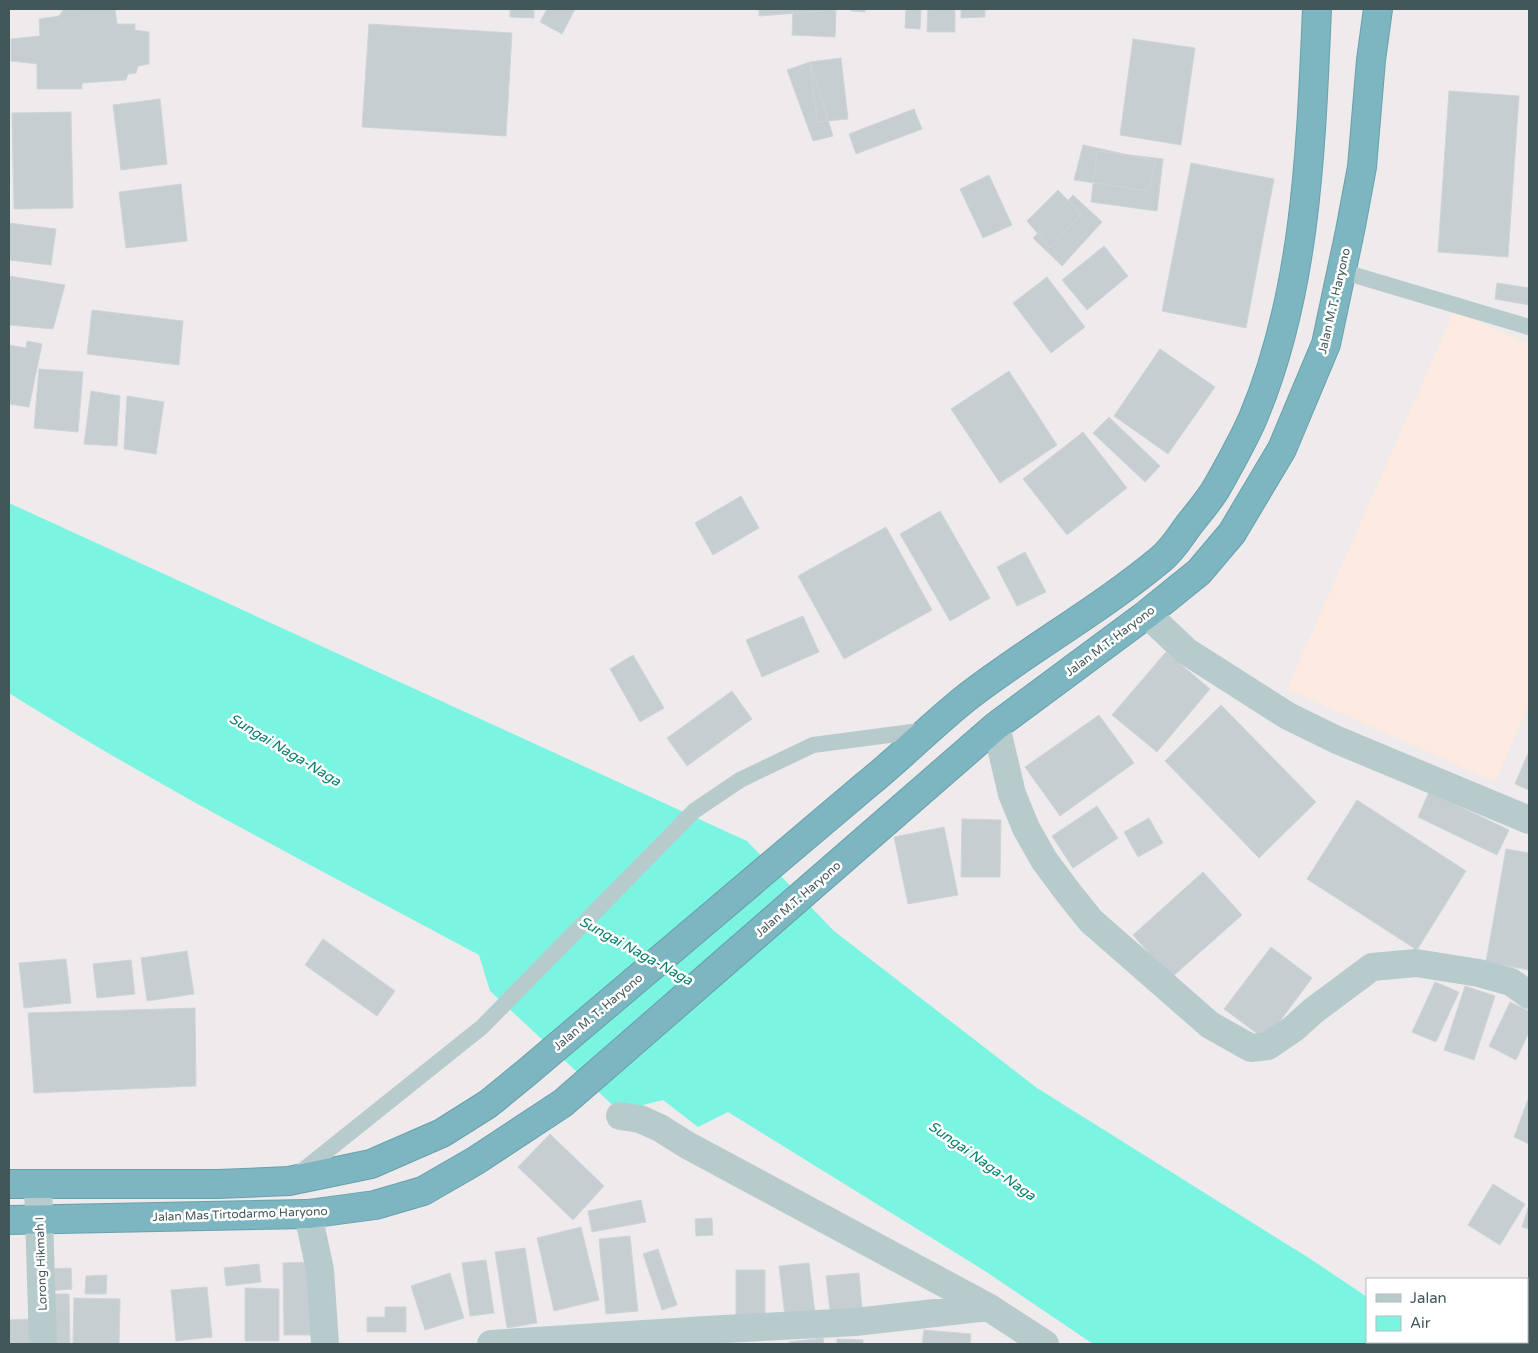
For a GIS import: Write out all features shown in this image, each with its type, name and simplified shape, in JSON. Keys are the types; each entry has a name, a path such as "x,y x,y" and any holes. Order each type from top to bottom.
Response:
{"highway":[{"path":"927,730 967,697 1079,620 1164,557 1215,490 1252,419 1272,365 1289,299 1310,152 1317,9"},
{"name":"Jalan M.T. Haryono","path":"564,1103 996,726 1147,614 1199,572 1232,533 1282,450 1326,344 1362,167 1371,60 1378,9"},
{"name":"Jalan M. T. Haryono","path":"289,1181 371,1164 442,1133 488,1104 867,785 927,730"},
{"name":"Jalan Mas Tirtodarmo Haryono","path":"9,1220 308,1214 375,1205 423,1191 475,1161 564,1103"},
{"path":"9,1184 218,1184 289,1181"}],"street":[{"path":"1147,614 1186,651 1288,716 1337,740 1529,820"},
{"path":"996,726 1012,794 1026,828 1044,860 1067,891 1091,921 1210,1025 1251,1048 1268,1046 1372,967 1416,963 1479,973 1511,982 1529,995"},
{"path":"620,1116 640,1119 660,1128 687,1145 988,1307 1045,1344"},
{"name":"Lorong Hikmah I","path":"38,1184 43,1344"},
{"path":"308,1214 320,1270 325,1344"},
{"path":"491,1344 855,1322 988,1307"}],"lane":[{"path":"1341,271 1529,327"},
{"path":"289,1181 482,1027 694,811 740,780 813,745 927,730"}],"shaded area":[{"path":"1454,311 1529,344 1529,704 1495,782 1287,689"}],"water":[{"name":"Sungai Naga-Naga","path":"9,503 747,841 834,931 1037,1088 1309,1258 1366,1296 1366,1343 1438,1344 1093,1344 985,1271 728,1112 698,1127 663,1100 619,1111 490,991 479,955 183,796 9,693"}],"building":[{"path":"115,9 117,24 135,24 135,30 149,32 149,64 138,66 136,73 128,74 126,80 82,83 82,89 37,89 37,64 11,61 11,39 40,36 39,19 59,16 63,10"},
{"path":"510,9 534,9 534,18 510,17"},
{"path":"547,9 575,9 562,34 540,22"},
{"path":"759,9 823,9 823,11 759,16"},
{"path":"793,9 836,9 835,37 792,35"},
{"path":"851,9 865,9 865,12 851,11"},
{"path":"906,9 921,9 920,29 905,28"},
{"path":"928,9 955,9 955,32 927,32"},
{"path":"961,9 985,9 985,17 961,18"},
{"path":"369,24 512,33 506,136 362,127"},
{"path":"1133,39 1195,48 1181,145 1120,135"},
{"path":"841,58 848,119 817,122 810,62"},
{"path":"810,62 833,136 813,141 787,70"},
{"path":"1449,91 1519,96 1508,257 1438,252"},
{"path":"160,99 167,164 121,170 113,105"},
{"path":"914,109 922,129 856,154 849,134"},
{"path":"71,112 73,208 14,209 12,113"},
{"path":"1083,145 1156,161 1149,191 1074,180"},
{"path":"1097,151 1163,159 1157,211 1091,202"},
{"path":"1191,163 1274,179 1246,328 1162,311"},
{"path":"989,175 1012,225 983,238 960,189"},
{"path":"181,184 187,241 126,248 119,192"},
{"path":"1058,190 1081,214 1050,248 1027,221"},
{"path":"1073,195 1102,222 1062,266 1033,238"},
{"path":"9,223 56,229 51,265 9,260"},
{"path":"1104,246 1128,276 1087,310 1062,280"},
{"path":"9,276 65,285 53,329 9,325"},
{"path":"1047,277 1085,327 1051,353 1013,303"},
{"path":"1497,283 1529,288 1529,305 1495,299"},
{"path":"92,310 183,321 179,365 87,354"},
{"path":"27,341 42,344 29,407 9,404 9,345 26,348"},
{"path":"1160,349 1215,387 1168,454 1114,416"},
{"path":"39,369 83,372 78,432 34,428"},
{"path":"1009,371 1057,445 1000,483 951,409"},
{"path":"91,391 120,396 117,446 84,444"},
{"path":"127,396 164,402 156,454 124,449"},
{"path":"1109,417 1160,466 1145,482 1093,433"},
{"path":"1083,432 1127,488 1067,535 1023,479"},
{"path":"741,496 759,528 713,555 695,523"},
{"path":"940,511 990,598 950,621 900,534"},
{"path":"886,527 932,610 844,659 798,576"},
{"path":"1025,552 1046,592 1017,606 997,567"},
{"path":"803,616 819,652 762,677 746,640"},
{"path":"1166,652 1210,689 1157,752 1112,715"},
{"path":"633,655 664,708 640,722 610,669"},
{"path":"732,691 752,719 687,766 667,738"},
{"path":"1221,705 1316,802 1259,858 1165,761"},
{"path":"1099,715 1134,763 1060,816 1025,767"},
{"path":"1529,751 1529,790 1515,784"},
{"path":"1429,792 1509,830 1497,855 1418,817"},
{"path":"1357,800 1466,871 1417,950 1307,879"},
{"path":"1097,806 1118,838 1073,868 1052,836"},
{"path":"1149,818 1163,843 1138,857 1124,832"},
{"path":"962,819 1001,820 1000,877 961,877"},
{"path":"944,827 958,895 908,904 894,837"},
{"path":"1506,849 1529,853 1529,970 1486,962"},
{"path":"1203,872 1242,915 1171,978 1133,935"},
{"path":"323,939 395,991 377,1016 305,965"},
{"path":"1271,947 1312,978 1266,1040 1224,1009"},
{"path":"187,951 194,994 147,1001 141,958"},
{"path":"66,959 71,1003 24,1008 19,963"},
{"path":"131,960 135,994 97,998 93,964"},
{"path":"1435,982 1459,992 1436,1042 1412,1032"},
{"path":"1465,986 1495,996 1474,1060 1444,1050"},
{"path":"1510,1002 1529,1011 1529,1032 1516,1060 1489,1046"},
{"path":"195,1008 196,1086 34,1093 28,1013"},
{"path":"1529,1097 1529,1144 1514,1137"},
{"path":"550,1134 604,1186 573,1220 518,1167"},
{"path":"1493,1184 1525,1204 1500,1245 1468,1225"},
{"path":"641,1200 646,1222 592,1232 588,1211"},
{"path":"1529,1205 1529,1229 1522,1227"},
{"path":"712,1218 713,1235 696,1236 695,1219"},
{"path":"581,1227 599,1300 554,1311 537,1238"},
{"path":"630,1236 638,1311 606,1314 599,1239"},
{"path":"525,1248 537,1323 507,1328 495,1252"},
{"path":"658,1249 677,1305 662,1310 643,1254"},
{"path":"486,1260 494,1313 470,1316 462,1263"},
{"path":"313,1262 314,1335 284,1335 283,1263"},
{"path":"809,1263 815,1313 785,1316 779,1266"},
{"path":"259,1264 261,1282 226,1286 224,1268"},
{"path":"71,1268 72,1289 47,1291 47,1269"},
{"path":"736,1270 765,1270 765,1318 736,1318"},
{"path":"450,1273 464,1318 425,1330 411,1286"},
{"path":"859,1273 862,1308 830,1311 826,1276"},
{"path":"107,1275 106,1294 85,1294 86,1276"},
{"path":"207,1287 212,1337 176,1341 171,1290"},
{"path":"245,1288 279,1289 279,1341 245,1341"},
{"path":"47,1294 69,1294 70,1344 47,1344"},
{"path":"74,1298 120,1299 119,1344 73,1344"},
{"path":"385,1307 406,1307 406,1332 367,1332 367,1317 385,1317"},
{"path":"29,1319 30,1344 9,1344 9,1320"},
{"path":"924,1330 971,1334 970,1344 922,1344"},
{"path":"823,1338 824,1344 790,1344 789,1342"},
{"path":"837,1339 863,1340 863,1344 837,1344"}]}
